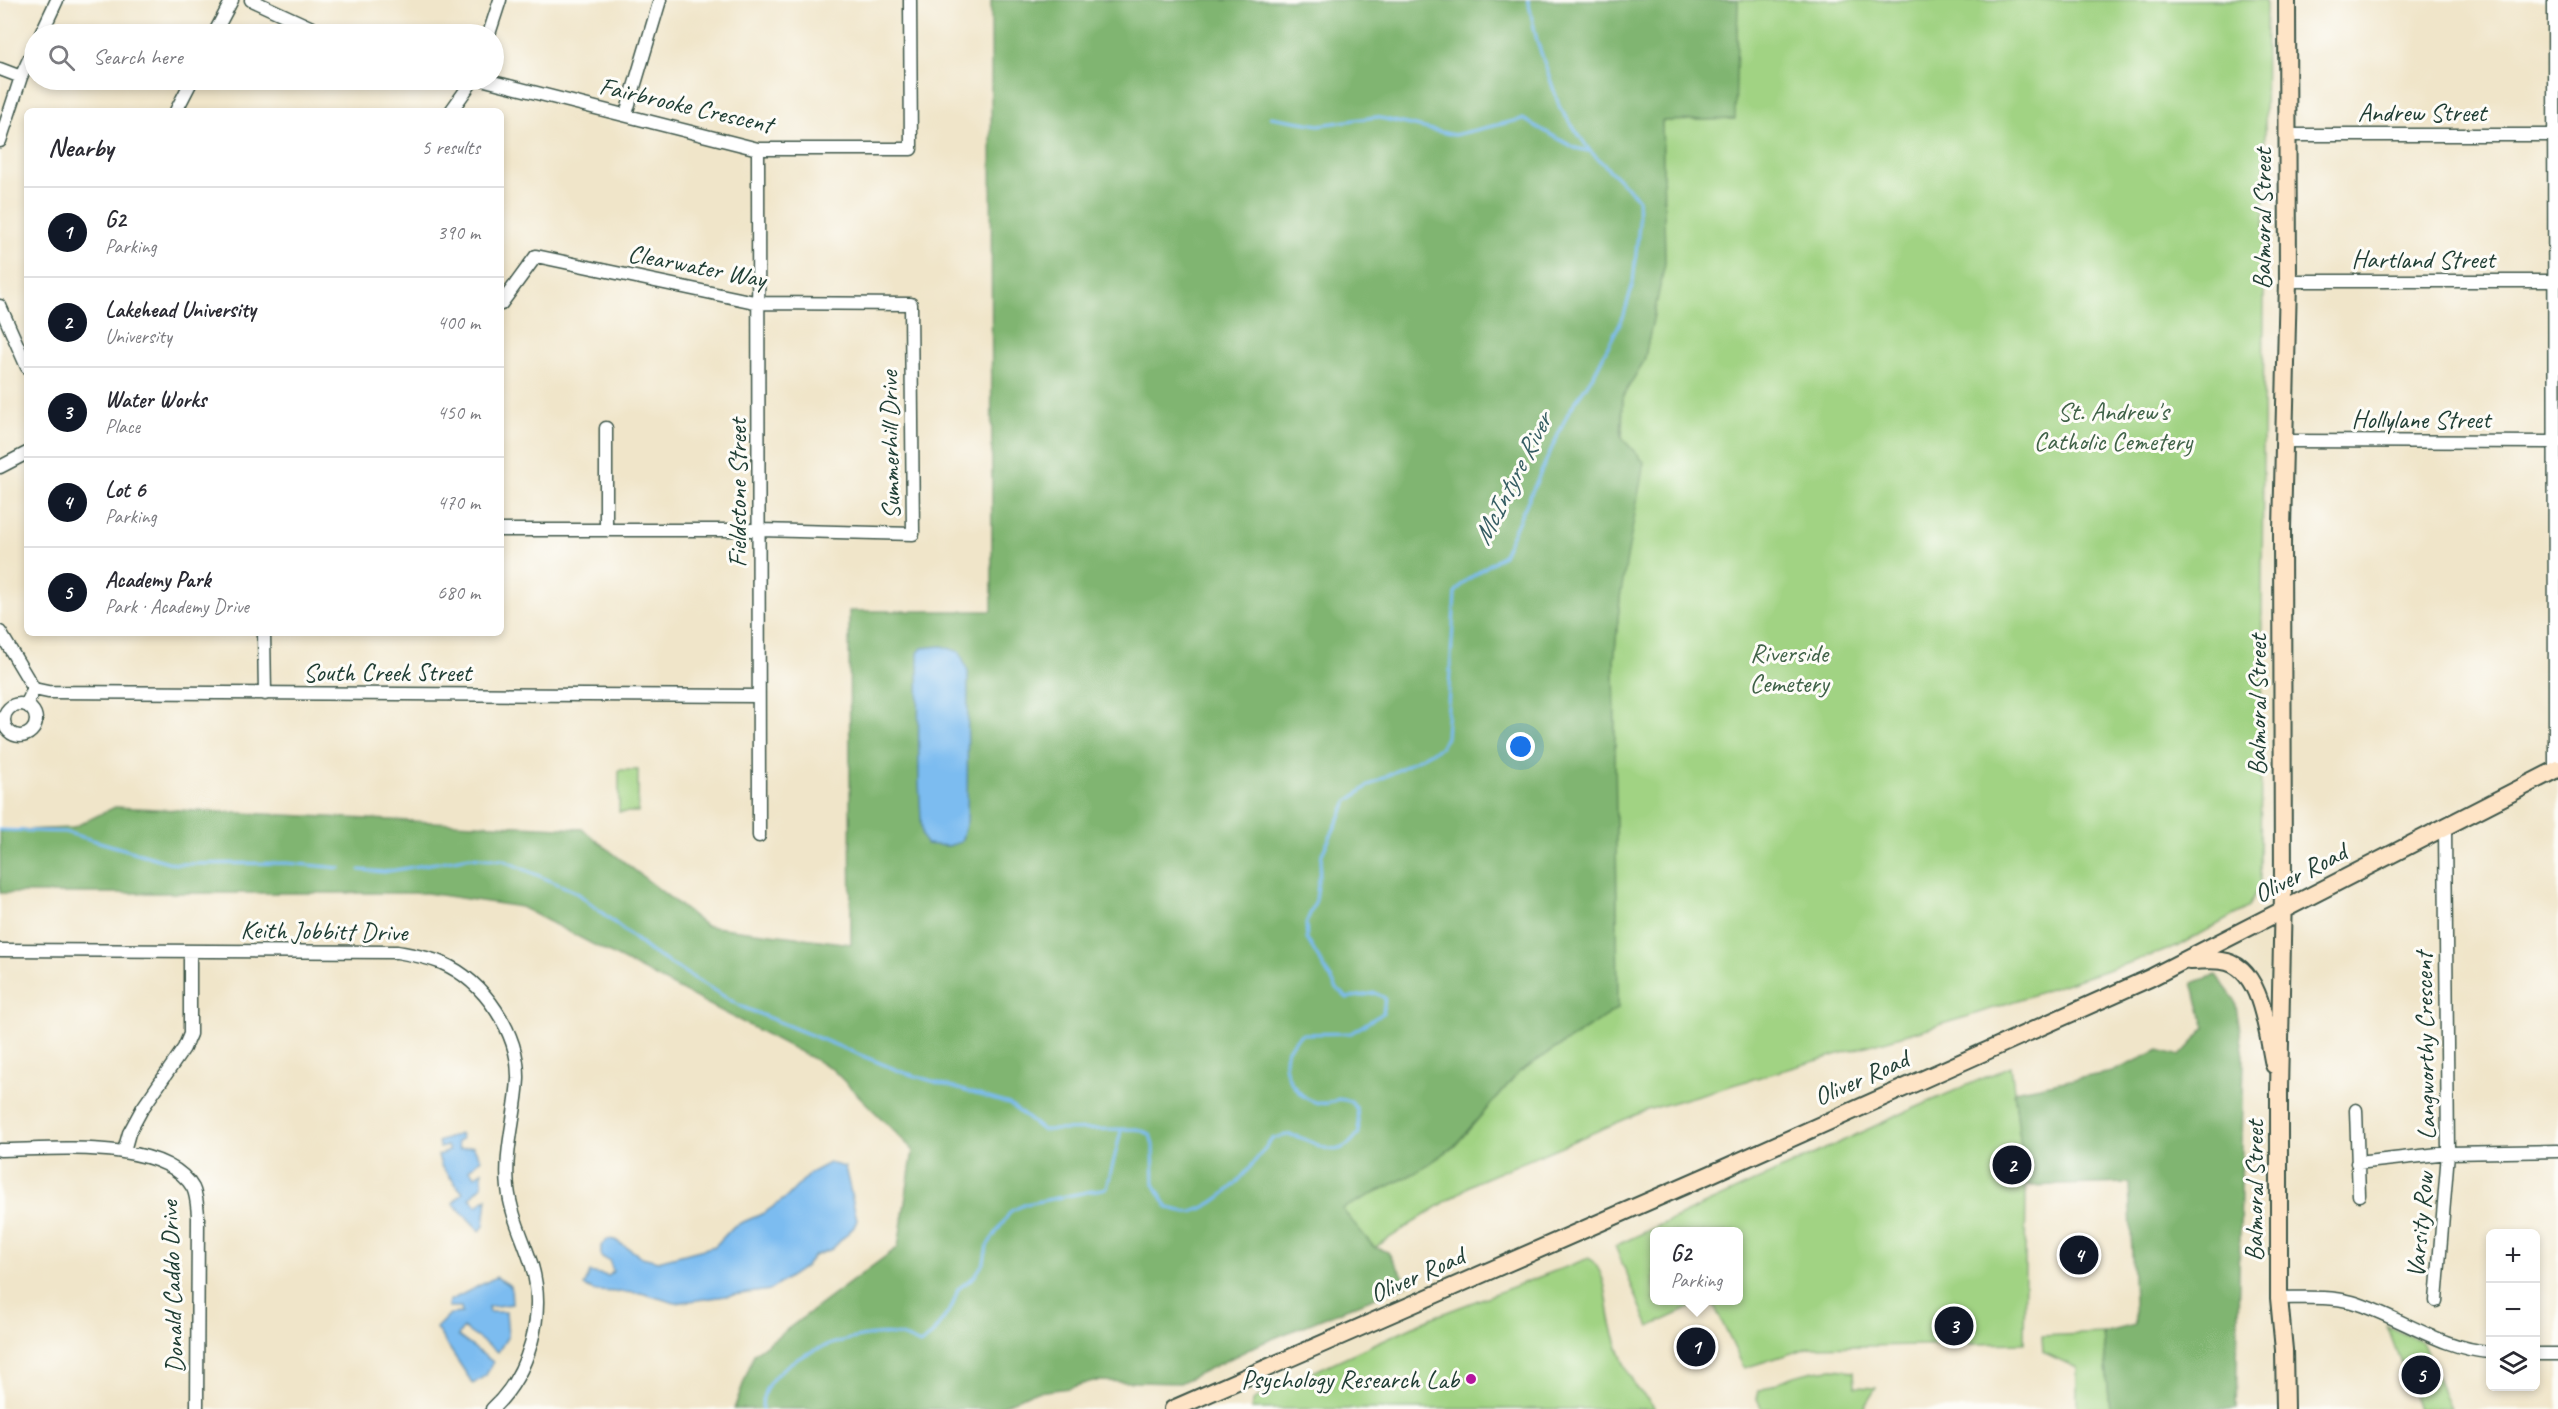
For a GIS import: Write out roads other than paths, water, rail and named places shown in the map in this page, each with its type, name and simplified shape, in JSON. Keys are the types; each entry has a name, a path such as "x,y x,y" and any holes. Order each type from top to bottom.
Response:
{"main road":[{"name":"Balmoral Street","path":"2285,1409 2284,1350 2279,1298 2279,1091 2283,910 2288,0"},
{"name":"Oliver Road","path":"1173,1409 1711,1174 2185,962 2556,770"},
{"path":"2185,962 2224,960 2249,978 2258,991 2279,1091"}],"street":[{"path":"46,24 57,0"},
{"path":"219,24 232,0"},
{"path":"250,0 303,24"},
{"path":"492,24 500,0"},
{"path":"626,114 660,0"},
{"name":"Fairbrooke Crescent","path":"504,85 758,149 911,149 910,0"},
{"path":"2554,0 2556,770"},
{"path":"0,69 21,77"},
{"path":"0,141 24,70"},
{"path":"178,108 187,90"},
{"path":"453,108 466,90"},
{"name":"Andrew Street","path":"2287,135 2556,135"},
{"name":"Fieldstone Street","path":"758,149 759,836"},
{"name":"Clearwater Way","path":"504,300 536,256 759,303 912,304"},
{"name":"Hartland Street","path":"2288,281 2556,281"},
{"name":"Summerhill Drive","path":"504,531 760,531 913,534 912,304"},
{"path":"0,306 24,360"},
{"path":"606,428 606,531"},
{"name":"Hollylane Street","path":"2284,441 2556,442"},
{"path":"0,467 24,455"},
{"path":"0,632 34,689 26,705"},
{"path":"264,636 265,694"},
{"name":"South Creek Street","path":"34,689 48,692 758,696"},
{"name":"Langworthy Crescent","path":"2445,828 2448,1153 2558,1151"},
{"name":"Keith Jobbitt Drive","path":"0,950 397,952 422,956 444,964 459,974 500,1016 518,1071 506,1165 512,1213 532,1267 534,1335 526,1359 513,1385 492,1409"},
{"path":"124,1151 129,1132 184,1048 190,1034 190,952"},
{"path":"2356,1110 2359,1195"},
{"name":"Donald Caddo Drive","path":"0,1150 124,1151 147,1155 170,1166 185,1178 196,1197 197,1409"},
{"path":"2358,1163 2448,1153"},
{"name":"Varsity Row","path":"2436,1301 2448,1153"},
{"path":"2279,1298 2349,1301 2381,1312 2433,1338 2486,1351"},
{"path":"2540,1354 2558,1354"}],"water":[{"path":"942,646 960,652 968,672 967,821 961,842 948,846 926,844 922,835 919,783 918,653 922,648"},
{"path":"460,1134 462,1139 457,1142 459,1149 473,1146 481,1159 469,1170 476,1176 482,1171 482,1186 470,1198 477,1206 487,1198 484,1226 480,1231 453,1203 463,1193 441,1166 438,1155 449,1151 447,1146 440,1148 438,1142"},
{"path":"829,1163 845,1167 857,1220 854,1227 832,1249 814,1256 805,1267 770,1290 675,1303 641,1293 595,1291 584,1286 590,1272 609,1276 613,1271 609,1260 601,1257 601,1246 608,1239 615,1240 642,1257 658,1261 715,1246 734,1226 764,1213 787,1197 810,1173"},
{"path":"496,1277 511,1286 512,1304 488,1307 489,1312 506,1312 508,1336 498,1352 463,1328 458,1336 493,1362 486,1375 473,1384 436,1328 450,1314 462,1313 461,1307 448,1307 449,1301"}],"waterway":[{"name":"McIntyre River","path":"360,870 384,872 470,857 503,860 576,892 651,952 740,1006 902,1072 1009,1104 1042,1130 1137,1129 1150,1134 1153,1145 1154,1184 1168,1208 1192,1212 1216,1200 1237,1182 1272,1139 1291,1135 1334,1150 1350,1143 1359,1133 1357,1109 1351,1101 1338,1099 1328,1103 1317,1103 1298,1091 1286,1071 1285,1060 1288,1049 1301,1034 1351,1033 1383,1013 1385,998 1375,993 1347,998 1337,989 1307,939 1306,923 1316,900 1322,854 1347,802 1368,786 1441,747 1446,737 1455,593 1463,583 1503,555 1568,413 1594,374 1624,315 1633,283 1639,224 1638,198 1590,151 1560,108 1537,41 1528,0"},
{"path":"1271,117 1319,125 1376,117 1454,135 1523,119 1575,148 1589,151"},
{"path":"0,830 65,832 175,864 287,863 340,868"},
{"name":"McIntyre River","path":"762,1409 765,1391 776,1375 792,1362 812,1351 834,1343 877,1335 898,1335 920,1344 931,1336 952,1307 958,1289 974,1277 984,1262 987,1246 1011,1211 1026,1204 1107,1188 1121,1131"}],"place":[{"name":"Lakehead University","path":"2012,1165"},
{"name":"Lot 6","path":"2079,1255"},
{"name":"Water Works","path":"1954,1326"},
{"name":"G2","path":"1696,1347"},
{"name":"Academy Park","path":"2421,1375"},
{"name":"Psychology Research Lab","path":"1471,1379"}],"park label":[{"name":"St. Andrew's Catholic Cemetery","path":"2113,426"},
{"name":"Riverside Cemetery","path":"1789,668"}]}
